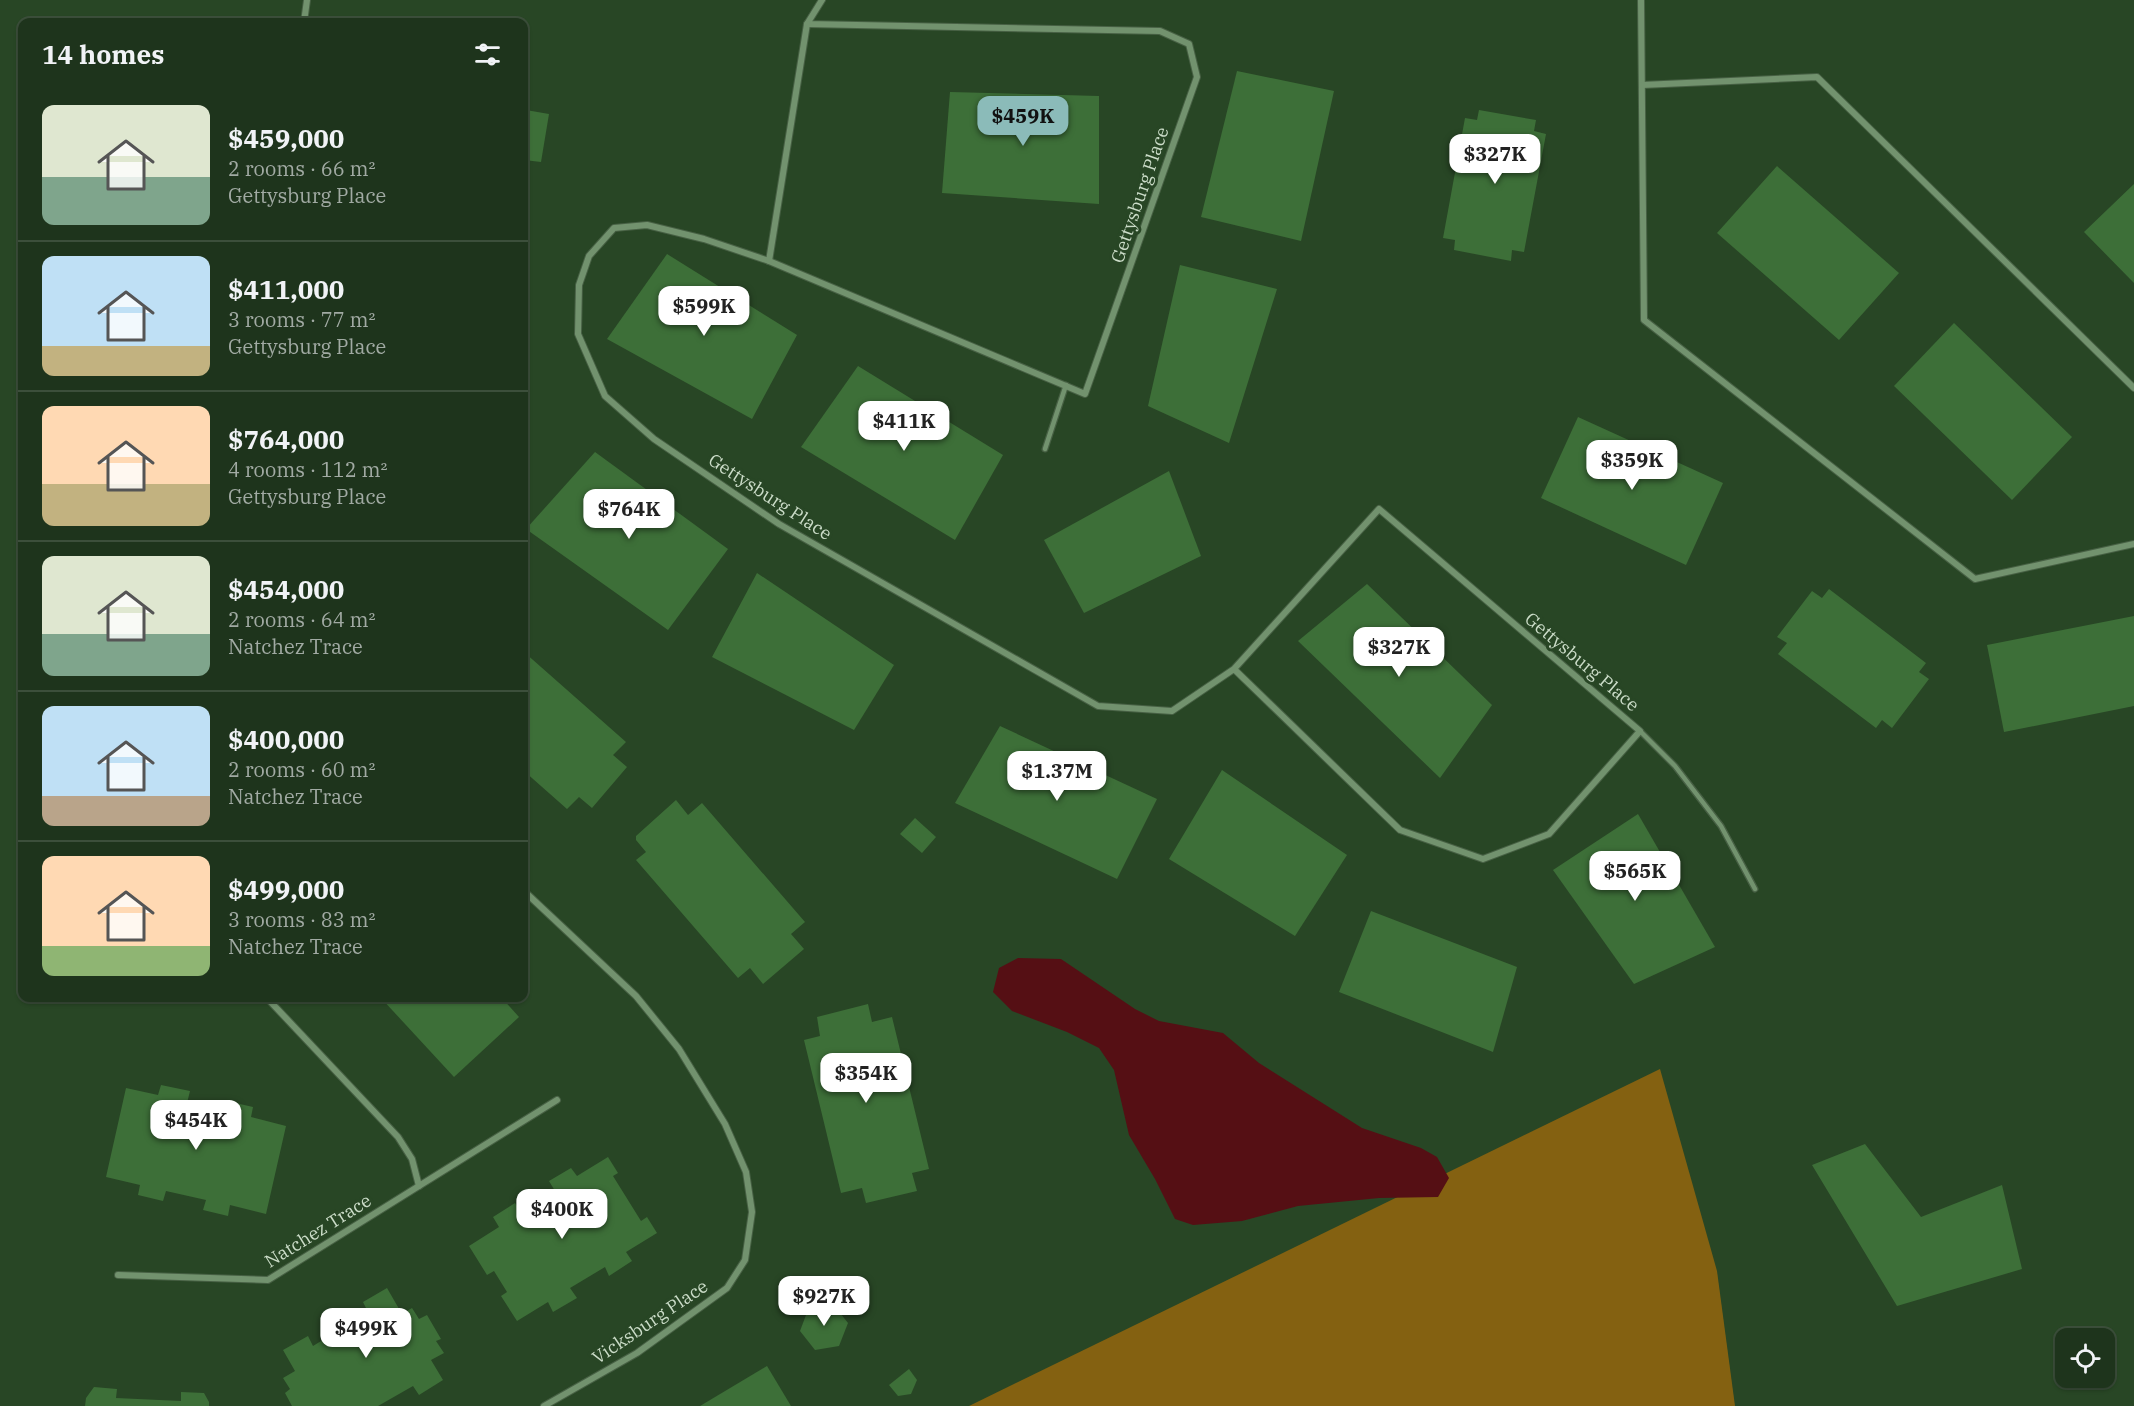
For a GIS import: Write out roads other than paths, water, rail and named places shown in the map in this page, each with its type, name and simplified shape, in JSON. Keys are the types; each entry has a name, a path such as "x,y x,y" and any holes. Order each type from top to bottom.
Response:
{"street":[{"path":"305,18 307,0"},
{"path":"769,261 807,24 822,0"},
{"path":"1641,0 1644,320 1974,579 2134,544"},
{"name":"Gettysburg Place","path":"807,24 1160,31 1189,44 1197,76 1085,394 769,261 704,238 647,225 614,228 589,256 579,285 579,334 606,396 654,439 779,524 1098,706 1172,711 1234,669 1379,509 1640,731 1548,834 1482,859 1400,830 1234,669"},
{"path":"1642,85 1817,76 2134,388"},
{"name":"Vicksburg Place","path":"528,895 636,996 679,1049 724,1124 746,1172 752,1212 745,1260 727,1288 637,1353 544,1406"},
{"path":"271,1002 398,1137 412,1160 419,1186"},
{"name":"Natchez Trace","path":"118,1275 268,1280 557,1101"}],"lane":[{"path":"1045,449 1066,386"},
{"path":"1640,731 1675,766 1720,826 1755,889"}]}
